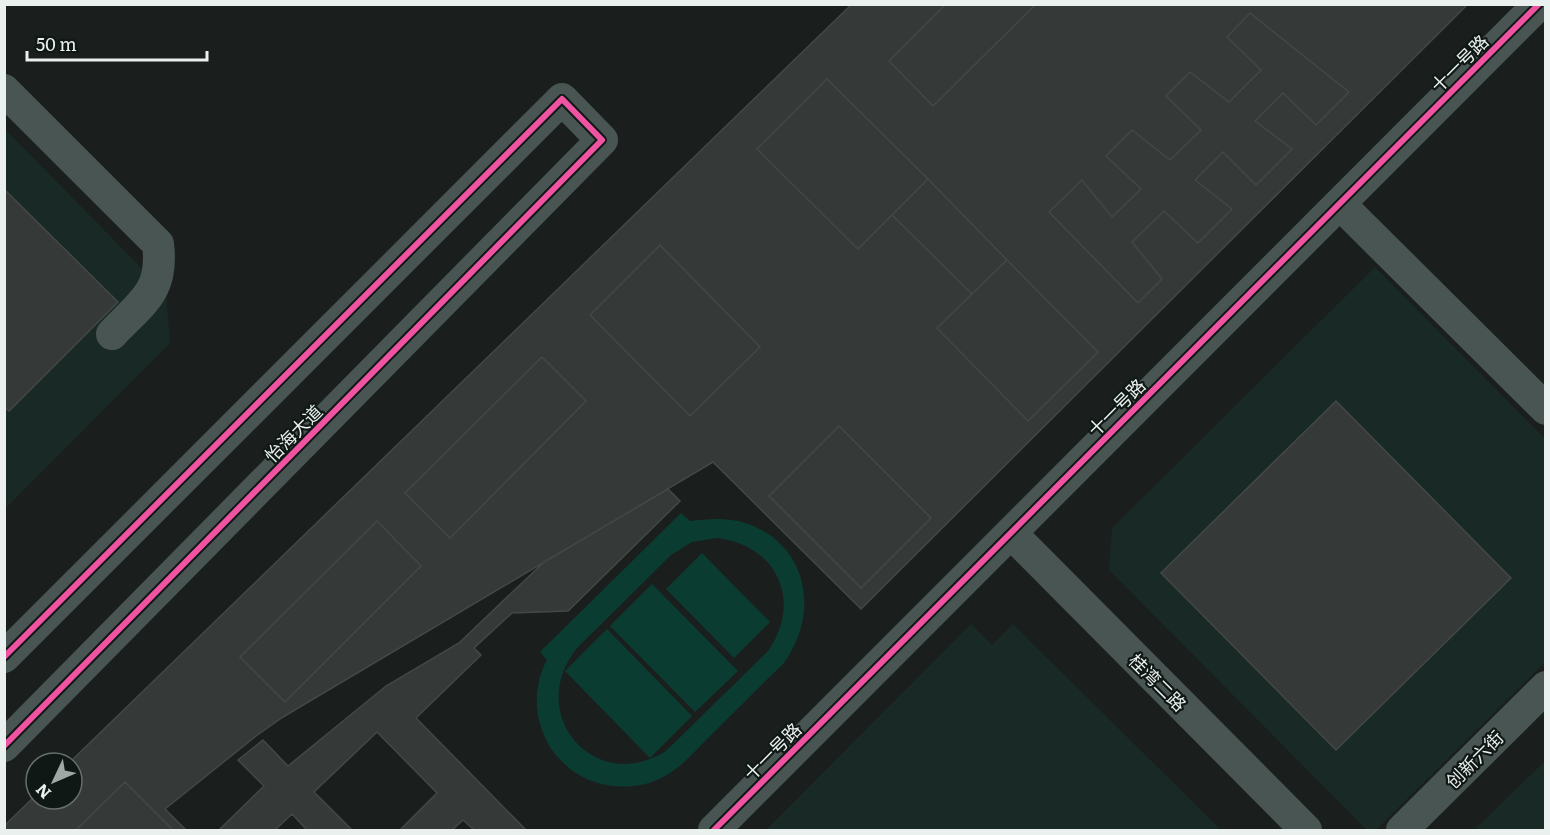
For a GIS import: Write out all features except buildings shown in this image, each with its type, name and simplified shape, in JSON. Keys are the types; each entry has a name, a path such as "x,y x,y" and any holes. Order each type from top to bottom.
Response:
{"street":[{"name":"十一号路","path":"714,831 1539,4"},
{"path":"738,831 1545,22"},
{"path":"4,90 158,244 160,266 157,282 151,293 112,333"},
{"name":"怡海大道","path":"4,657 562,99 602,140 4,746"},
{"path":"1352,216 1545,409"},
{"name":"桂湾二路","path":"1011,533 1306,831"},
{"name":"创新六街","path":"1402,831 1545,687"}],"shaded area":[{"path":"5,129 166,293 170,343 5,509"},
{"path":"1375,267 1545,439 1545,662 1376,830 1367,830 1109,570 1112,528"},
{"path":"971,624 992,645 1013,624 1221,830 766,830"},
{"path":"1545,761 1545,830 1474,830"}],"green space":[{"path":"681,513 690,521 731,520 745,523 766,533 783,546 795,563 802,582 804,603 802,624 795,644 783,664 681,764 663,777 646,784 619,786 592,781 574,772 554,753 545,737 538,715 537,693 547,660 540,652","holes":["717,538 738,543 755,552 769,564 778,578 783,595 783,613 778,632 768,651 666,751 640,762 615,763 593,756 575,741 563,721 559,698 563,673 577,648 671,555 692,542"]},
{"path":"702,553 770,622 734,658 666,589"},
{"path":"652,584 738,671 695,712 610,626"},
{"path":"607,629 692,716 650,758 565,671"}],"cycle path":[{"path":"714,830 1539,4"},
{"path":"4,657 562,99 602,140 4,746"}]}
